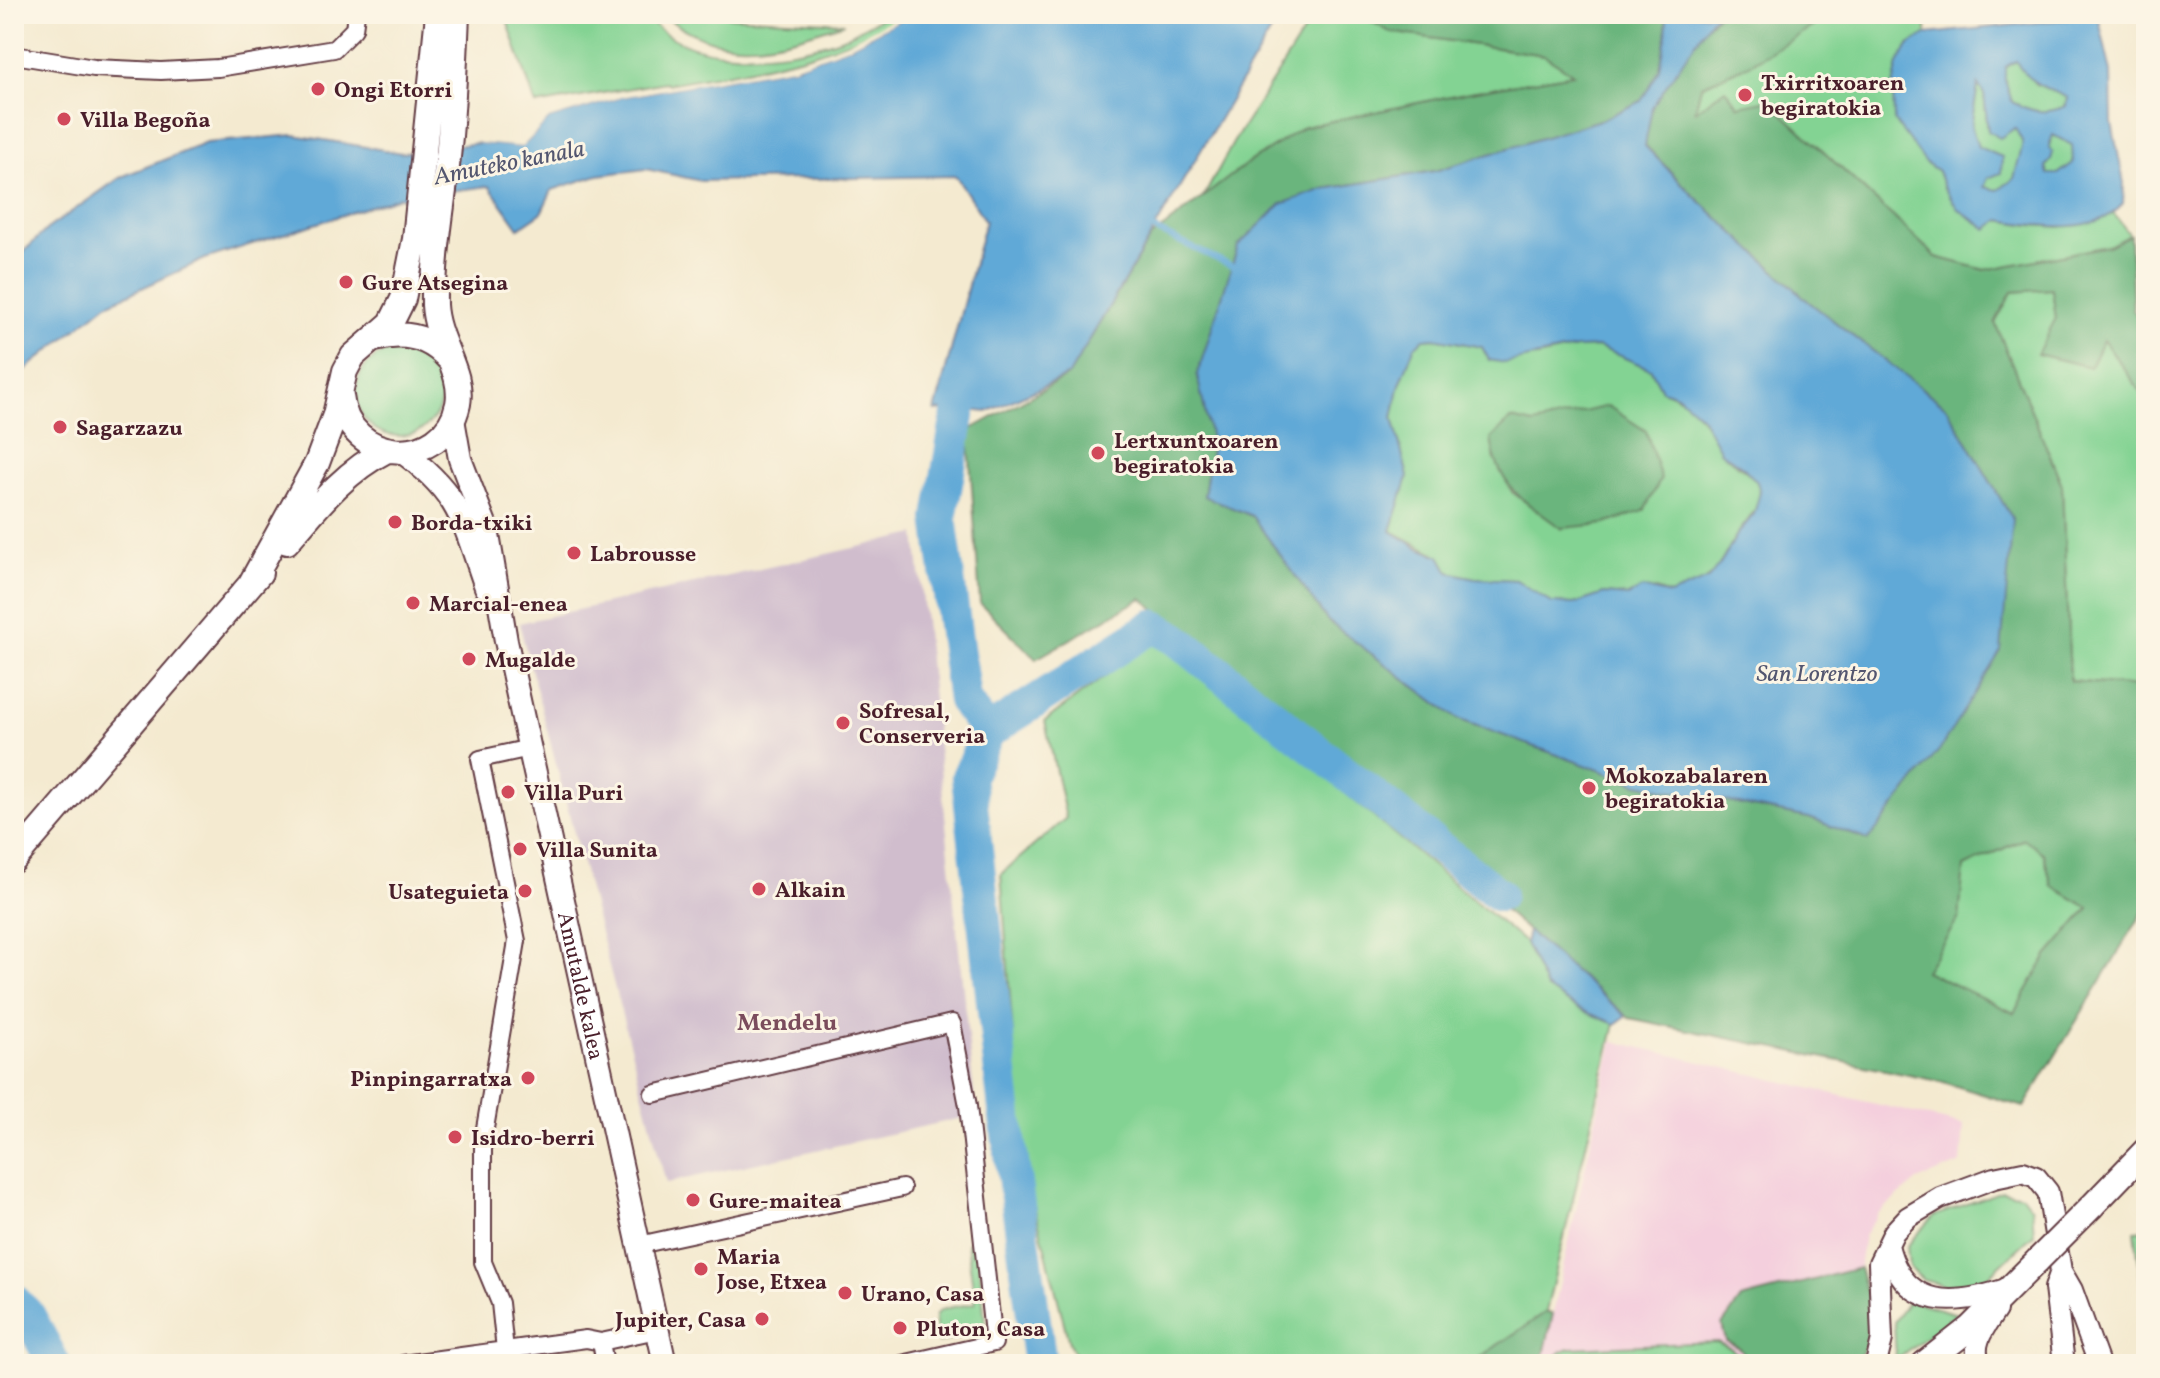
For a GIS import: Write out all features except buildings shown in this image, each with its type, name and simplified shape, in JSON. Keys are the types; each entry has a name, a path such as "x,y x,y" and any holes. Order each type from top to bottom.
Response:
{"main road":[{"path":"438,14 441,118"},
{"path":"14,860 343,478 368,460 394,451 413,450 437,439 453,419 459,388 442,344 434,307 427,240 457,14"},
{"path":"251,583 317,463 327,440 345,371 353,356 393,320 427,240"},
{"path":"375,339 399,334 416,337 441,350 449,360"},
{"path":"341,389 342,407 354,431 373,445 394,451"},
{"name":"Amutalde kalea","path":"453,419 460,459 487,529 506,641 665,1364"},
{"name":"Amutalde kalea","path":"394,451 433,475 455,504 506,641"},
{"path":"1924,1364 1970,1328 2146,1150"}],"street":[{"path":"14,55 94,68 161,71 218,68 334,49 354,29 356,14"},
{"path":"505,1350 500,1303 483,1262 483,1140 517,941 480,759 530,748"},
{"path":"653,1094 952,1023 968,1106 994,1343 902,1364"},
{"path":"1876,1364 1882,1339 1879,1263 1894,1232 1923,1206 1969,1185 2023,1172 2036,1177 2048,1192 2061,1271 2072,1290 2099,1364"},
{"path":"639,1245 902,1188"},
{"path":"1888,1245 1897,1272 1905,1282 1921,1294 1938,1300 1957,1302 2012,1287"},
{"path":"2061,1271 2055,1288 2064,1364"},
{"path":"1980,1364 1976,1346 1983,1329 2012,1287"},
{"path":"403,1364 586,1339 601,1342 657,1330"},
{"path":"601,1342 605,1364"}],"shaded area":[{"path":"916,534 976,1115 666,1183 519,623"},
{"path":"1613,1041 1964,1125 1961,1163 1917,1181 1878,1213 1864,1236 1859,1268 1741,1299 1726,1341 1740,1348 1752,1364 1542,1364"}],"green space":[{"path":"505,14 645,14 663,31 684,44 709,51 764,54 817,46 848,36 885,17 901,14 847,42 789,61 536,105"},
{"path":"662,14 723,14 844,23 773,43 728,44 684,29"},
{"path":"1315,14 1359,14 1390,32 1544,55 1574,74 1304,127 1245,165 1203,198 1233,143"},
{"path":"1359,14 1667,14 1660,69 1719,14 1833,14 1750,64 1701,86 1695,111 1725,89 1739,106 1768,100 1936,257 1985,270 2108,246 2130,235 2133,310 2146,326 2146,399 2103,340 2090,367 2037,354 2056,318 2052,289 2012,292 1995,323 2062,485 2070,681 2139,687 2146,694 2146,828 2138,840 2146,848 2146,907 2024,1107 1943,1082 1629,1018 1142,598 1036,659 980,603 968,431 1069,375 1150,238 1245,165 1304,127 1573,74 1544,55 1390,32","holes":["1642,101 1652,107 1645,145 1693,195 1809,302 1947,408 2013,520 1868,840 1809,818 1638,784 1458,719 1328,621 1252,516 1204,496 1212,444 1324,189 1435,171 1603,119","2024,839 2044,854 2052,886 2089,908 2047,956 2014,1013 1925,971 1959,918 1964,867"]},
{"path":"1833,14 1924,14 1927,34 1908,46 1925,162 1938,171 1944,188 1999,220 2060,227 2114,214 2130,235 2109,246 1985,270 1936,257 1769,101 1738,106 1730,95 1694,112 1701,86 1750,64"},
{"path":"2016,61 2036,84 2067,97 2066,106 2039,111 2012,102 2005,80 2005,67"},
{"path":"1978,84 1984,94 1988,131 2015,127 2023,143 2014,179 1998,190 1984,188 1988,178 1971,126"},
{"path":"2053,135 2073,145 2073,163 2058,174 2048,174 2046,166 2051,160 2049,146"},
{"path":"2052,289 2056,318 2102,339 2146,399 2146,694 2139,687 2070,681 2062,485 1995,323 2012,292"},
{"path":"1424,339 1482,347 1489,360 1538,357 1576,348 1599,347 1651,369 1662,390 1691,407 1724,454 1749,473 1760,489 1758,504 1714,573 1701,583 1670,595 1656,590 1628,596 1604,594 1574,604 1552,603 1516,580 1475,578 1449,572 1440,556 1391,531 1408,477 1393,418 1399,387 1414,347","holes":["1511,419 1534,424 1561,528 1512,492 1494,457"]},
{"path":"399,350 416,353 430,362 439,376 442,393 439,410 430,424 416,433 399,436 382,433 368,424 359,410 356,393 359,376 368,362 382,353"},
{"path":"1608,406 1646,431 1661,479 1644,511 1605,524 1561,528 1524,501 1506,482 1494,456 1491,439 1511,419 1534,424"},
{"path":"1158,637 1525,943 1546,988 1579,1009 1615,1024 1546,1312 1470,1364 1079,1364 1069,1343 1022,1158 1001,874 1066,818 1045,721"},
{"path":"2024,839 2044,854 2052,886 2089,908 2047,956 2014,1013 1924,971 1959,918 1963,867"},
{"path":"2002,1191 2022,1195 2032,1208 2034,1234 1980,1284 1954,1288 1923,1280 1909,1267 1907,1246 1934,1216"},
{"path":"2146,1230 2146,1299 2143,1300 2135,1231"},
{"path":"977,1241 986,1331 938,1343 936,1315 945,1309 975,1303 967,1243"},
{"path":"1859,1268 1869,1301 1868,1343 1855,1364 1752,1364 1740,1348 1726,1341 1722,1325 1741,1299"},
{"path":"14,1282 42,1315 65,1364 43,1364 14,1316"},
{"path":"1909,1300 1957,1314 1896,1360 1894,1322"},
{"path":"1546,1312 1553,1314 1542,1364 1470,1364"},
{"path":"1717,1342 1732,1349 1749,1364 1548,1364 1570,1348"}],"water":[{"name":"Amuteko kanala","path":"910,14 1281,14 1069,375 987,412 959,409 935,411 985,221 956,176 701,181 646,169 598,175 552,190 541,213 519,228 489,186 396,198 205,259 107,304 14,379 14,261 47,229 121,177 206,143 294,135 402,153 479,143 522,147 549,119 622,97 793,67 848,47"},
{"name":"San Lorentzo","path":"1667,14 1719,14 1712,18 1652,107 1645,146 1693,195 1809,302 1947,408 2013,520 2001,651 1940,749 1868,840 1809,818 1638,784 1458,719 1328,621 1252,516 1204,496 1212,444 1197,375 1238,246 1281,204 1324,189 1435,171 1603,119 1641,101 1660,69","holes":["1434,338 1482,347 1489,360 1506,363 1576,348 1599,347 1651,369 1662,390 1677,395 1701,416 1721,452 1744,468 1757,482 1760,492 1754,514 1708,579 1670,595 1642,588 1628,596 1604,594 1574,604 1552,603 1516,580 1475,578 1449,572 1440,556 1419,548 1391,531 1408,477 1393,418 1399,387 1414,347 1424,339"]},
{"path":"2098,16 2111,72 2112,123 2124,183 2123,204 2098,221 2082,225 2031,225 2000,220 1987,229 1958,209 1944,188 1938,171 1925,162 1894,120 1893,86 1898,64 1908,46 1927,34","holes":["2016,61 2031,80 2067,97 2066,106 2039,111 2012,102 2005,80 2005,67","1978,85 1984,94 1988,131 2000,138 2015,128 2023,143 2014,179 1998,190 1984,187 1988,178 2001,173 2002,157 1978,147 1971,126","2053,135 2072,145 2073,163 2058,174 2048,174 2046,166 2053,152 2049,146"]},
{"path":"1528,931 1626,1016 1615,1024 1579,1009 1546,988 1525,943"}],"pier":[{"path":"902,14 910,14 848,47 793,67 622,97 549,119 522,147 479,143 479,139 520,143 547,116 621,94 792,63 846,43"}],"waterway":[{"path":"1155,230 1232,266"},
{"path":"976,368 959,409 940,518 964,700 988,732 968,777 1006,1118 1040,1364"},
{"path":"988,732 1153,626 1175,638 1499,895"},
{"path":"14,1301 29,1316 54,1364"}],"place":[{"name":"Ongi Etorri","path":"318,89"},
{"name":"Txirritxoaren begiratokia","path":"1745,95"},
{"name":"Villa Begoña","path":"64,119"},
{"name":"Gure Atsegina","path":"346,282"},
{"name":"Sagarzazu","path":"60,427"},
{"name":"Lertxuntxoaren begiratokia","path":"1098,453"},
{"name":"Borda-txiki","path":"395,522"},
{"name":"Labrousse","path":"574,553"},
{"name":"Marcial-enea","path":"413,603"},
{"name":"Mugalde","path":"469,659"},
{"name":"Sofresal, Conserveria","path":"843,723"},
{"name":"Mokozabalaren begiratokia","path":"1589,788"},
{"name":"Villa Puri","path":"508,792"},
{"name":"Villa Sunita","path":"520,849"},
{"name":"Alkain","path":"759,889"},
{"name":"Usateguieta","path":"525,891"},
{"name":"Pinpingarratxa","path":"528,1078"},
{"name":"Isidro-berri","path":"455,1137"},
{"name":"Gure-maitea","path":"693,1200"},
{"name":"Maria Jose, Etxea","path":"701,1269"},
{"name":"Urano, Casa","path":"845,1293"},
{"name":"Jupiter, Casa","path":"762,1319"},
{"name":"Pluton, Casa","path":"900,1328"}],"district":[{"name":"Mendelu","path":"787,1022"}]}
